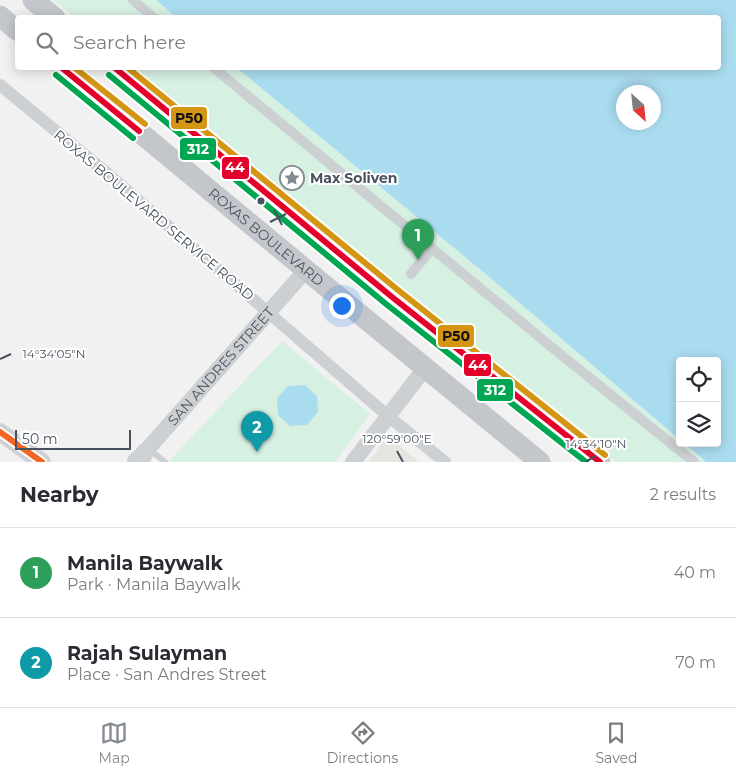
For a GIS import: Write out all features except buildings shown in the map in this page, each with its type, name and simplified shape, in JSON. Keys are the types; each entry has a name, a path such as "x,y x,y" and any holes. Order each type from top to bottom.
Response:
{"highway":[{"path":"33,0 50,15"},
{"path":"0,16 15,28"},
{"name":"ROXAS BOULEVARD","path":"64,70 540,462"},
{"path":"117,70 398,302 600,462"}],"main road":[{"path":"0,432 42,462"}],"street":[{"path":"133,0 150,15"},
{"path":"216,70 549,345 694,462"},
{"name":"ROXAS BOULEVARD SERVICE ROAD","path":"0,86 108,174 388,416 445,462"},
{"path":"411,274 432,248"},
{"name":"SAN ANDRES STREET","path":"141,456 306,270"},
{"path":"353,462 425,368"}],"lane":[{"path":"141,456 164,462"}],"shaded area":[{"path":"388,436 419,462 368,462"}],"green space":[{"path":"53,0 156,0 175,15 72,15"},
{"path":"136,70 239,70 494,281 676,437 676,447 689,447 706,462 616,462 462,336 340,240"},
{"path":"282,341 370,414 335,462 168,462"}],"water":[{"path":"156,0 736,0 736,462 706,462 689,447 721,447 721,357 676,357 676,437 494,281 239,70 721,70 721,15 174,15"},
{"path":"305,385 317,396 318,412 307,425 290,426 278,415 277,398 288,386"}],"transit line":[{"name":"44","path":"64,70 139,131"},
{"name":"P50","path":"78,70 145,124"},
{"name":"44","path":"117,70 392,297 600,462"},
{"name":"P50","path":"130,70 398,290 605,455"},
{"name":"312","path":"56,75 133,138"},
{"name":"312","path":"109,75 386,304 586,462"},
{"path":"0,432 42,462"}],"place":[{"name":"Max Soliven","path":"292,178"},
{"name":"Manila Baywalk","path":"418,260"},
{"name":"Rajah Sulayman","path":"257,452"}]}
